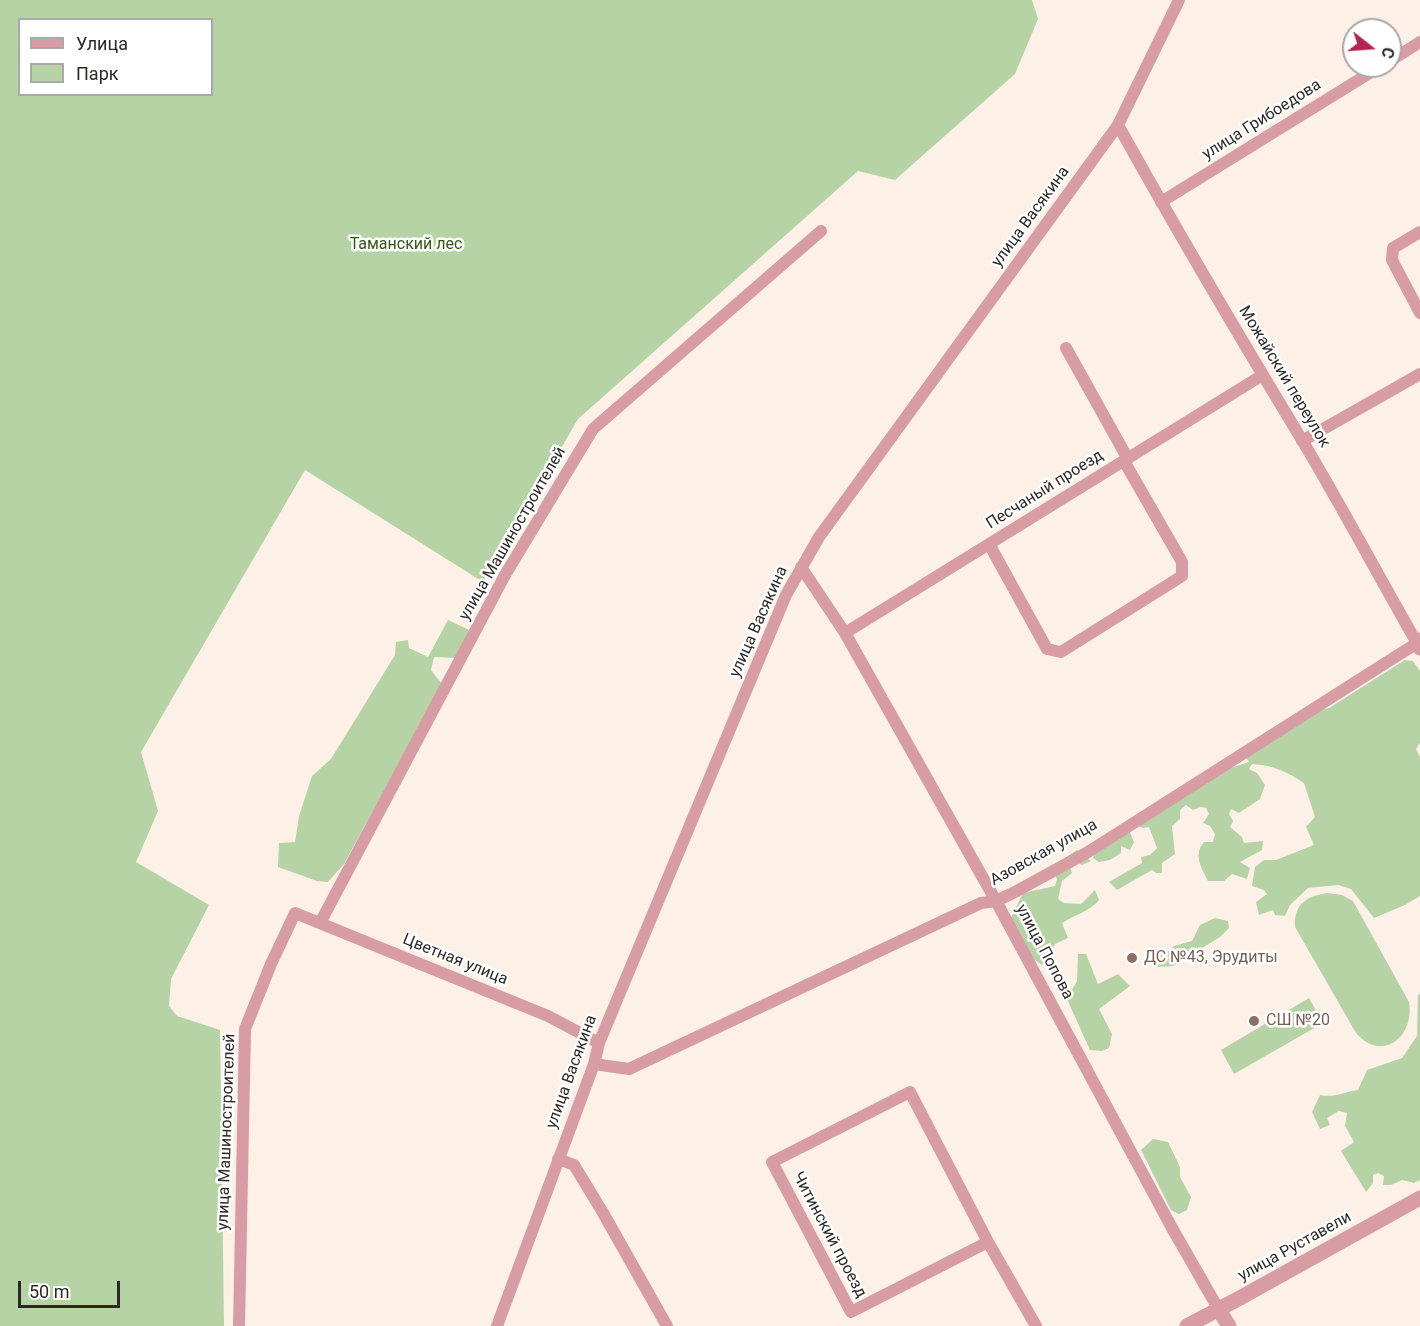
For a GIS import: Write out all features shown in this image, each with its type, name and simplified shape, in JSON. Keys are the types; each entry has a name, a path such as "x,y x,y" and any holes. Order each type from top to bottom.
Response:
{"street":[{"name":"улица Васякина","path":"497,1326 594,1064 598,1043 786,595 819,537 1118,125 1179,0"},
{"path":"1402,53 1420,42"},
{"name":"улица Грибоедова","path":"1161,202 1362,78"},
{"name":"Можайский переулок","path":"1118,125 1261,376 1302,441 1419,644"},
{"name":"улица Машиностроителей","path":"320,923 505,575 593,429 821,231"},
{"path":"1420,232 1393,248 1392,260 1420,313"},
{"path":"989,544 1047,649 1061,652 1182,576 1182,562 1066,348"},
{"path":"1302,441 1420,374"},
{"name":"Песчаный проезд","path":"845,633 1261,376"},
{"name":"улица Попова","path":"801,567 845,633 996,901 1172,1228 1229,1326"},
{"name":"Азовская улица","path":"594,1064 629,1069 981,903 996,901 1015,892 1088,852 1419,644"},
{"name":"улица Машиностроителей","path":"239,1326 245,1029 271,964 295,913"},
{"name":"Цветная улица","path":"295,913 548,1016 598,1043"},
{"name":"Читинский проезд","path":"988,1242 850,1312 772,1162 910,1092 988,1242 1036,1326"},
{"path":"558,1159 574,1165 667,1326"},
{"name":"улица Руставели","path":"1187,1326 1420,1198"}],"green space":[{"name":"Таманский лес","path":"0,0 1032,0 1038,19 1015,74 895,180 858,171 578,419 483,582 305,470 141,752 158,811 136,862 209,905 171,979 169,1006 177,1016 220,1030 224,1326 0,1326"},
{"path":"448,620 469,630 456,658 434,657 431,670 442,684 344,864 328,882 317,881 278,867 279,843 295,842 299,816 312,776 331,759 395,655 396,642 408,640 409,648 428,657"},
{"path":"1405,660 1413,661 1420,671 1420,743 1416,749 1420,757 1420,896 1374,918 1351,889 1338,885 1308,888 1290,905 1285,916 1275,915 1273,910 1259,915 1256,902 1267,894 1264,890 1252,886 1255,867 1264,860 1276,860 1314,845 1306,827 1315,817 1304,783 1280,770 1252,764 1249,769 1257,773 1265,785 1260,799 1239,813 1231,809 1229,814 1233,821 1230,827 1242,837 1244,843 1263,841 1262,850 1240,862 1250,868 1247,879 1232,874 1224,881 1208,881 1199,861 1199,852 1204,842 1213,842 1215,834 1210,826 1203,823 1209,814 1206,808 1193,810 1186,805 1180,810 1180,819 1172,826 1175,854 1162,863 1162,873 1152,870 1117,890 1109,882 1142,863 1141,857 1150,855 1157,848 1149,827 1139,826 1212,774 1249,762 1244,753 1313,711 1329,708"},
{"path":"1130,832 1134,842 1130,850 1121,846 1121,853 1110,860 1099,862 1093,858 1096,849"},
{"path":"1077,850 1091,861 1082,865 1072,860 1068,862 1072,873 1062,881 1058,899 1064,903 1081,904 1095,890 1099,900 1087,910 1062,923 1068,938 1055,944 1047,962 1042,965 1031,957 1011,918 1023,893 1055,886 1057,879 1050,868"},
{"path":"1328,893 1342,895 1353,901 1409,1002 1410,1015 1407,1026 1402,1035 1386,1046 1376,1046 1366,1042 1356,1033 1295,927 1297,912 1303,902 1313,896"},
{"path":"1215,918 1228,921 1229,928 1220,937 1173,966 1156,967 1151,960 1161,952 1166,953 1174,946 1192,941 1200,925"},
{"path":"1078,954 1086,954 1098,984 1118,974 1130,986 1099,1009 1112,1034 1109,1048 1102,1051 1090,1050 1067,999 1077,981"},
{"path":"1420,994 1420,1180 1414,1183 1402,1180 1391,1185 1383,1185 1384,1176 1378,1173 1373,1175 1373,1183 1366,1192 1341,1151 1354,1142 1345,1126 1347,1113 1339,1111 1327,1118 1330,1125 1320,1129 1312,1112 1320,1095 1335,1095 1358,1090 1367,1070 1402,1058 1417,1036 1418,995"},
{"path":"1309,998 1323,1023 1234,1074 1221,1050"},
{"path":"1153,1139 1168,1142 1180,1167 1180,1177 1191,1197 1187,1210 1179,1214 1171,1210 1141,1150"}],"place":[{"name":"ДС №43, Эрудиты","path":"1132,958"},
{"name":"СШ №20","path":"1254,1021"}]}
